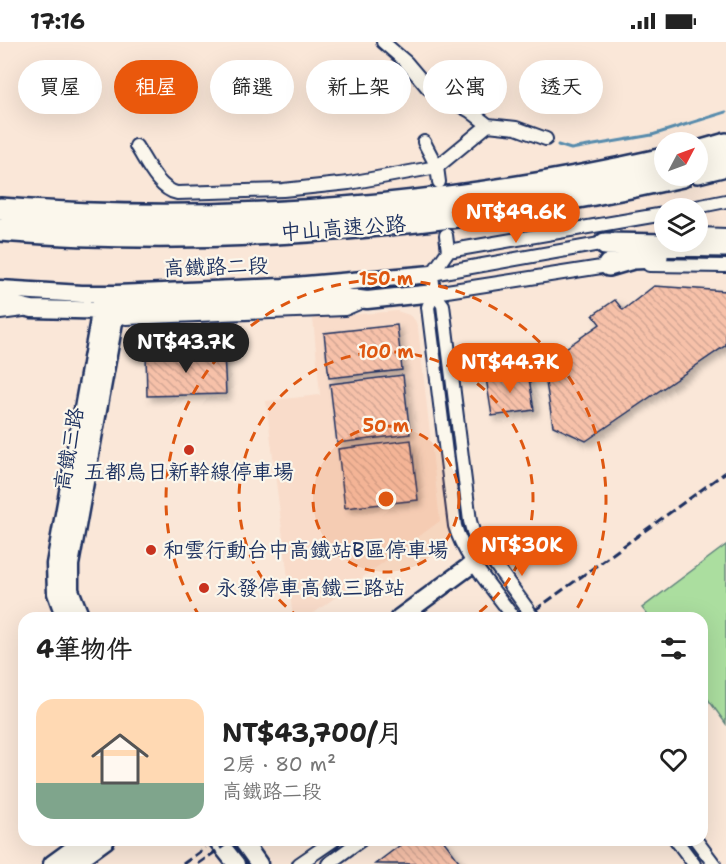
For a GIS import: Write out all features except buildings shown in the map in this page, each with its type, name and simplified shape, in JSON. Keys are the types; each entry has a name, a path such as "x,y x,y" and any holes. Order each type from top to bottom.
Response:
{"highway":[{"path":"708,149 726,144"},
{"name":"中山高速公路","path":"0,209 114,216 187,216 327,210 461,196 558,182 654,161"},
{"path":"708,170 726,165"},
{"name":"中山高速公路","path":"0,230 114,236 329,231 454,217 561,201 654,182"},
{"path":"605,244 726,246"},
{"path":"609,265 633,258 688,255 726,257"}],"street":[{"path":"383,42 406,62 428,88 470,111 488,125 516,128 546,139"},
{"path":"136,146 163,186 177,193 305,188 380,179 437,167 488,125"},
{"path":"424,142 437,167 439,182"},
{"path":"708,205 726,201"},
{"path":"448,251 654,216"},
{"path":"708,234 726,235"},
{"path":"446,235 448,251 432,274 434,292 428,307 455,526 458,537 529,612"},
{"path":"432,274 635,237 654,236"},
{"path":"434,292 609,265 726,266"},
{"name":"高鐵路二段","path":"0,314 108,297 294,286 432,274"},
{"name":"高鐵路二段","path":"0,289 108,297 126,305 344,297 367,300 434,292"},
{"name":"高鐵三路","path":"63,612 56,593 55,564 108,297"},
{"name":"高鐵三路","path":"78,612 70,590 70,565 108,297"},
{"name":"高鐵路二段","path":"0,302 32,309"},
{"path":"407,612 480,558"},
{"path":"480,558 511,612"},
{"path":"52,864 77,846"},
{"path":"73,864 98,846"},
{"path":"221,846 232,861"},
{"path":"246,846 259,864"},
{"path":"299,864 325,846"},
{"path":"328,864 353,846"},
{"path":"680,846 694,864"},
{"path":"700,846 714,864"}],"shaded area":[{"path":"397,311 415,320 418,328 440,521 315,612 292,612 266,401 320,395 313,318"}],"green space":[{"path":"726,545 726,724 708,699 708,612 645,612 642,608"}],"waterway":[{"path":"558,145 571,149 652,135 726,112"}],"railway":[{"path":"532,612 726,472"},
{"path":"198,864 224,846"},
{"path":"183,864 205,848"}],"place":[{"name":"五都烏日新幹線停車場","path":"189,450"},
{"name":"和雲行動台中高鐵站B區停車場","path":"151,550"},
{"name":"永發停車高鐵三路站","path":"204,588"}]}
